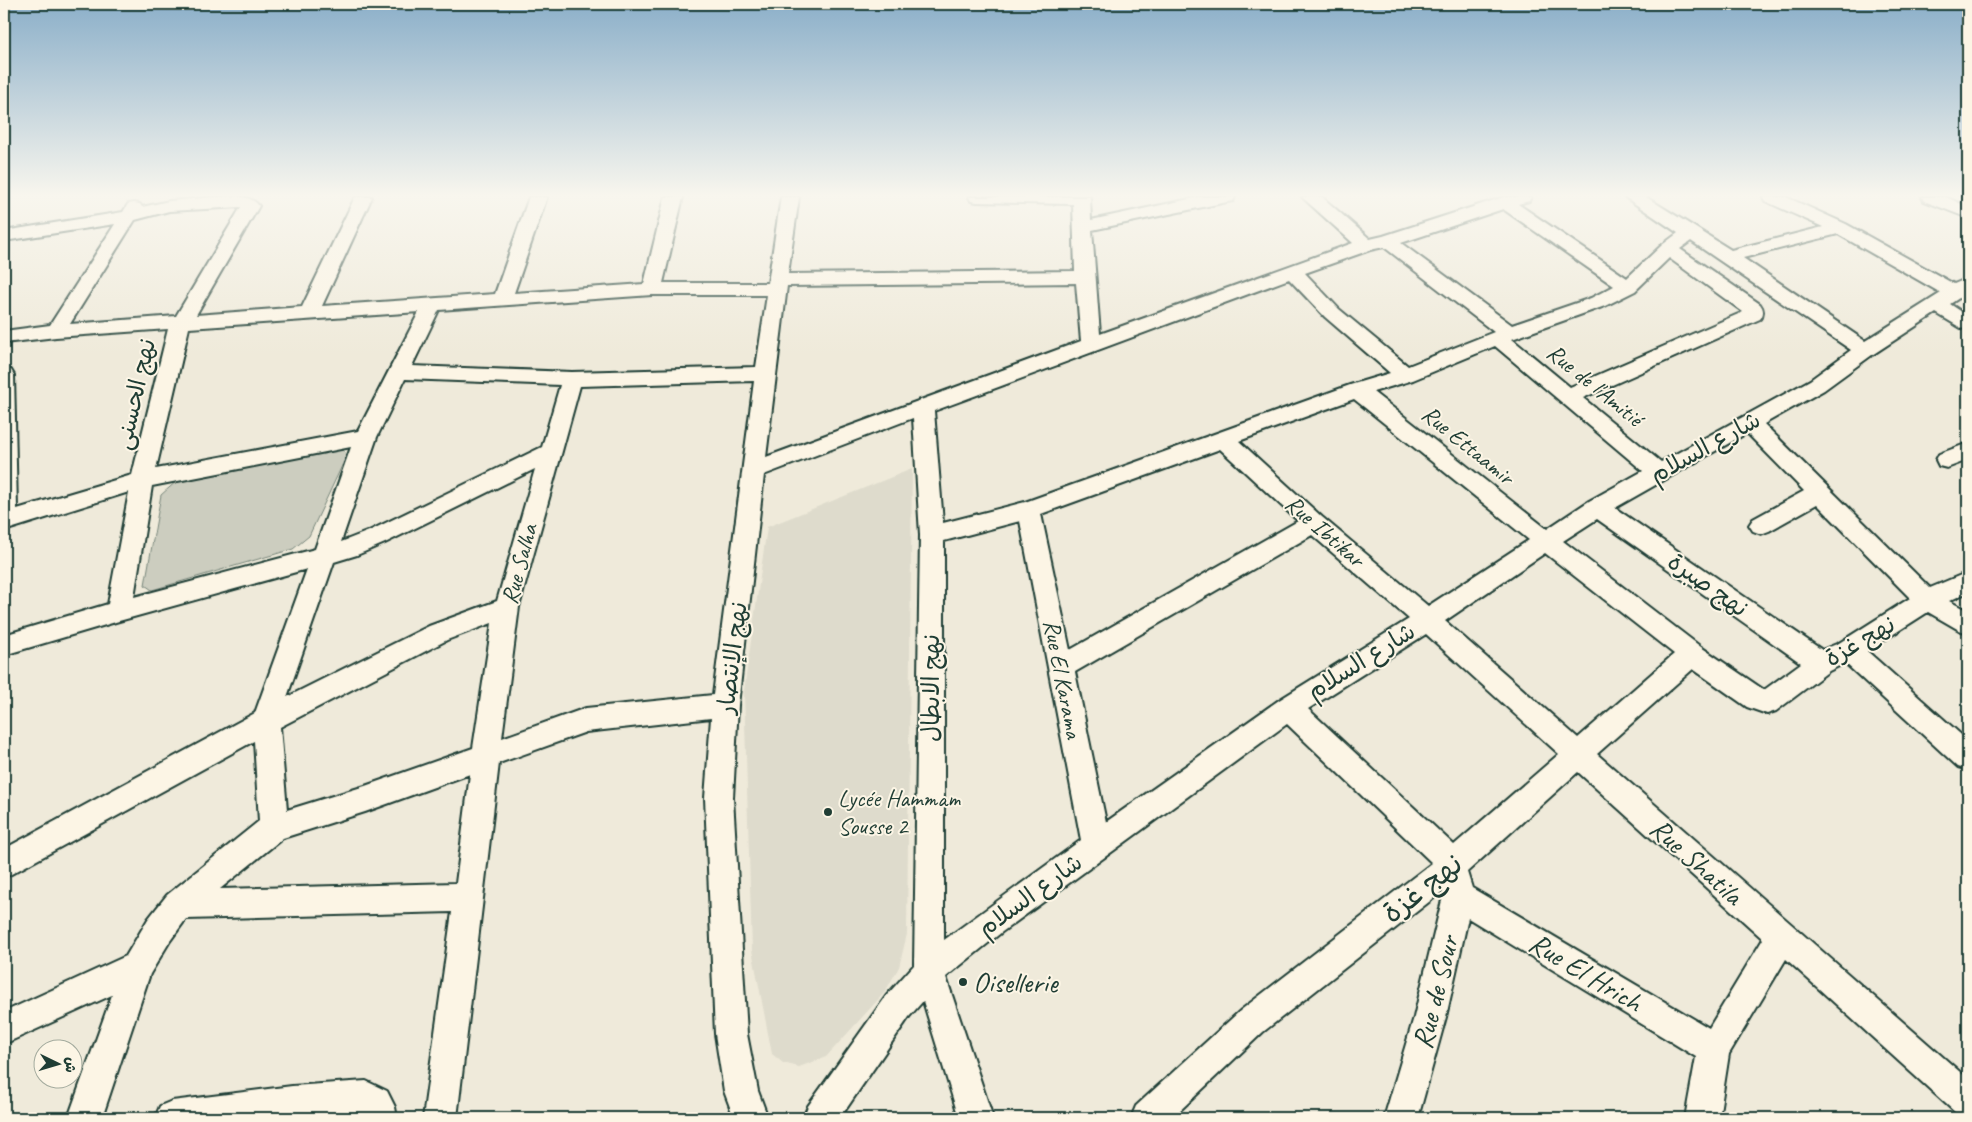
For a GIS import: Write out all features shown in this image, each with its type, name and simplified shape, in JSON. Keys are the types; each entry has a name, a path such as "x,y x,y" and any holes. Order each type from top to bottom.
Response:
{"street":[{"path":"56,331 109,249"},
{"name":"نهج الحسنى","path":"119,611 142,480 177,331 224,249"},
{"path":"309,313 339,249"},
{"path":"503,298 520,249"},
{"path":"652,289 662,249"},
{"name":"نهج الإنتصار","path":"751,1118 741,1091 731,1034 719,798 726,705 765,374 783,249"},
{"path":"1083,249 1091,344"},
{"path":"754,470 1351,249"},
{"name":"Rue de l'Amitié","path":"1397,249 1504,335 1536,371 1659,472"},
{"path":"1573,249 1628,287"},
{"path":"932,534 1029,510 1357,390 1406,374 1504,335 1586,308 1628,287 1668,249"},
{"path":"1568,396 1753,315 1753,308 1669,249"},
{"path":"1718,249 1865,350"},
{"path":"1728,256 1755,249"},
{"path":"1877,249 1953,294 1968,324"},
{"path":"1292,271 1332,313 1406,374"},
{"path":"4,337 182,321 652,289 1084,277"},
{"name":"شارع السلام","path":"820,1118 898,1006 929,971 991,922 1288,708 1428,620 1597,507 1817,385 1865,350 1953,294"},
{"path":"274,827 266,721 322,557 366,437 432,304"},
{"path":"398,372 572,379 765,374"},
{"path":"4,375 5,522 142,480 366,437"},
{"name":"Rue Salha","path":"434,1115 469,896 486,754 507,607 572,379"},
{"name":"Rue Ettaamir","path":"1357,390 1546,541 1692,654 1756,699"},
{"name":"نهج الابطال","path":"923,406 932,534 929,971 976,1118"},
{"path":"1750,422 1818,493 1927,600 1968,623"},
{"name":"Rue Ibtikar","path":"1224,440 1314,523 1428,620"},
{"path":"1947,460 1968,451"},
{"path":"4,645 119,611 322,557 378,537 550,452"},
{"path":"1761,525 1818,493"},
{"name":"نهج صبرة","path":"1597,507 1820,663"},
{"name":"Rue El Karama","path":"1029,510 1096,847"},
{"path":"1060,668 1314,523"},
{"name":"نهج غزة","path":"1756,699 1767,704 1820,663 1848,650 1927,600 1968,581"},
{"path":"4,864 266,721 438,632 507,607"},
{"name":"Rue Shatila","path":"1428,620 1968,1101"},
{"path":"1848,650 1968,758"},
{"name":"نهج غزة","path":"1148,1118 1252,1022 1454,864 1692,654"},
{"path":"86,1118 137,967 158,930 178,906 274,827 365,799 486,754 586,720 726,705"},
{"path":"1288,708 1454,864"},
{"name":"Rue de Sour","path":"1400,1118 1430,1017 1458,896 1454,864"},
{"path":"178,906 469,896"},
{"name":"Rue El Hrich","path":"1458,896 1714,1049"},
{"path":"1702,1118 1714,1049 1782,936"},
{"path":"4,1028 137,967"},
{"path":"172,1118 292,1103 366,1098 375,1101 378,1105 380,1118"}],"shaded area":[{"path":"341,448 347,455 309,536 293,549 152,590 145,585 161,495 178,480"},
{"name":"Lycée Hammam Sousse 2","path":"912,469 907,934 899,967 885,992 826,1057 799,1067 783,1063 772,1054 752,950 744,691 767,527"}],"place":[{"name":"Lycée Hammam Sousse 2","path":"828,812"},
{"name":"Oisellerie","path":"963,982"}]}
